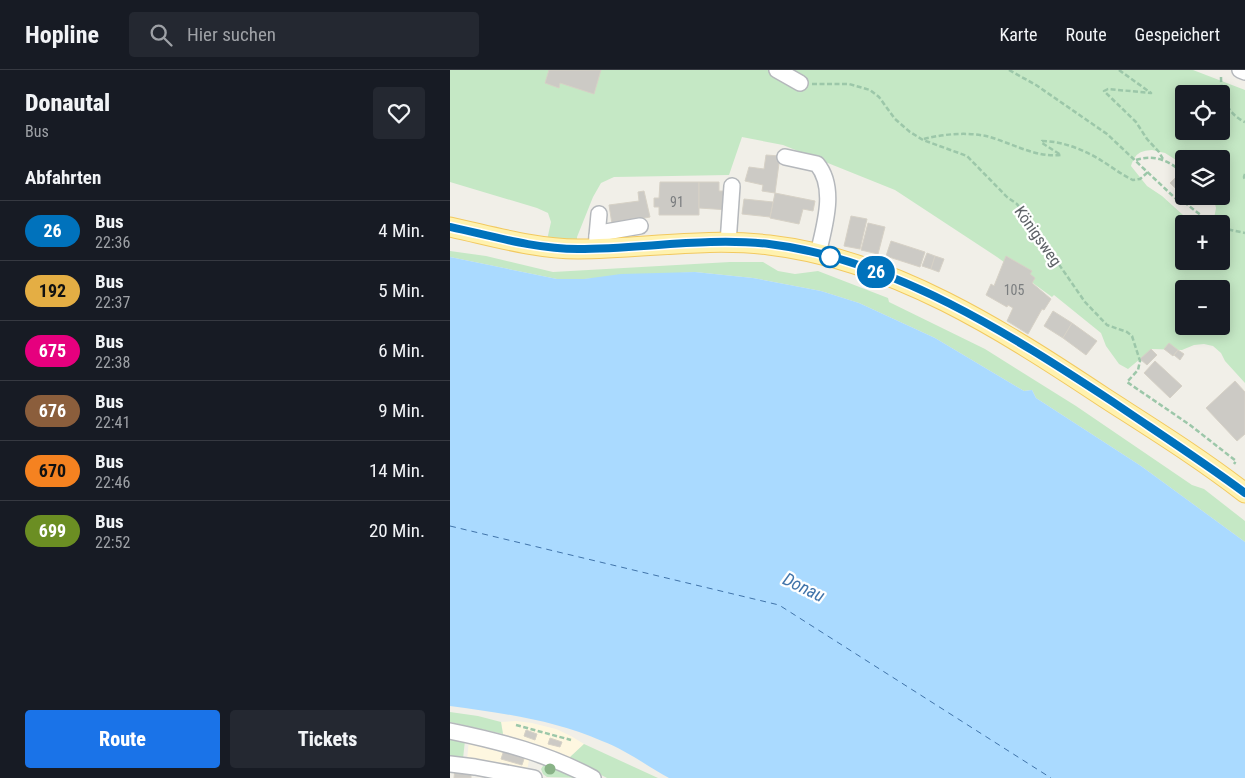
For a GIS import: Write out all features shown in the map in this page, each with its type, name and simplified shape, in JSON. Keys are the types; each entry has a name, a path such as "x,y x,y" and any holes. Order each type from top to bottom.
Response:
{"main road":[{"path":"450,227 554,248 597,243 769,244 818,254 853,264 903,282 960,309 1019,341 1210,466 1245,493"}],"street":[{"path":"777,70 800,82"},
{"path":"1240,70 1245,72"},
{"path":"785,157 817,164 822,174 828,205 818,254"},
{"path":"728,243 732,186"},
{"path":"597,243 599,214"},
{"path":"597,243 604,231 640,226"},
{"path":"450,731 539,754 593,778"},
{"path":"450,764 533,778 539,754"}],"path":[{"path":"1009,70 1036,85 1108,134 1175,198"},
{"path":"1119,70 1151,93 1108,89 1104,91 1136,122 1146,139 1159,152 1164,161"},
{"path":"1221,77 1221,86 1228,109 1236,118 1245,122"},
{"name":"Königsweg","path":"800,82 822,85 849,84 870,90 879,97 895,119 923,140 967,156 1007,197 1016,203 1085,302 1107,325 1127,332 1132,336 1140,361 1138,370 1128,382 1190,425 1236,461"},
{"path":"923,140 951,135 975,135 1031,151 1052,155 1061,154 1044,146 1042,142 1046,142 1067,146 1092,155 1132,180 1140,179 1148,172"},
{"path":"1136,160 1147,157 1156,158 1175,167"},
{"path":"1245,174 1245,180"},
{"path":"1188,205 1199,215"},
{"path":"1230,230 1245,233"},
{"path":"516,724 571,740"}],"shaded area":[{"path":"516,721 556,729 584,744 569,758 503,734 501,722"},
{"path":"469,740 530,756 527,770 467,760"}],"green space":[{"path":"450,70 1193,70 1245,90 1245,383 1225,361 1221,353 1213,346 1204,344 1194,345 1182,350 1152,349 1128,369 1119,364 1106,346 1101,333 1054,295 1052,297 997,257 895,190 783,145 742,137 729,175 614,177 601,183 593,197 577,237 577,243 547,240 551,222 548,213 450,182","holes":["1152,150 1165,153 1175,159 1175,150 1230,150 1230,205 1215,205 1215,215 1230,215 1230,270 1175,270 1175,215 1183,215 1162,196 1147,186 1131,166 1138,154"]},
{"path":"450,251 486,256 553,272 730,262 763,262 778,271 795,274 818,271 888,298 889,302 985,349 1076,406 1192,485 1204,489 1245,521 1245,542 1141,466 1036,398 1032,390 1024,391 935,338 859,303 821,291 753,278 695,272 557,279 450,257"},
{"path":"450,712 501,722 503,734 450,722"},
{"path":"450,738 465,740 463,759 450,758"},
{"path":"584,744 658,778 607,778 569,758"},
{"path":"545,763 586,778 547,777 541,769"}],"water":[{"name":"Donau","path":"450,257 557,279 584,279 621,274 695,272 753,278 821,291 859,303 935,338 1024,391 1032,390 1036,398 1141,466 1245,542 1245,778 669,778 628,753 584,734 547,723 450,706"}],"building":[{"path":"549,70 601,70 594,94 560,83 559,88 545,83"},
{"path":"766,155 780,156 775,193 762,191 763,185 745,181 749,167 764,169"},
{"path":"1175,178 1175,188 1170,183"},
{"path":"660,182 699,182 699,215 659,215 659,207 654,207 654,198 659,198"},
{"path":"699,182 719,182 719,191 730,191 729,210 699,208"},
{"path":"644,191 650,217 612,224 609,205 639,201 638,192"},
{"path":"775,193 815,201 813,211 803,209 799,224 770,218"},
{"path":"744,199 773,202 770,217 742,214"},
{"path":"851,216 867,219 860,249 844,246"},
{"path":"868,223 885,227 878,254 861,250"},
{"path":"891,241 925,252 920,267 886,256"},
{"path":"927,253 935,256 931,269 922,266"},
{"path":"935,256 944,259 939,272 931,269"},
{"path":"1006,256 1032,271 1030,274 1035,278 1032,283 1051,299 1044,310 1042,309 1028,334 1007,321 1013,308 1008,305 1007,307 986,295 991,284 994,286"},
{"path":"1053,311 1072,323 1063,338 1044,326"},
{"path":"1072,323 1097,341 1086,355 1063,338"},
{"path":"1169,343 1178,350 1173,356 1164,349"},
{"path":"1151,349 1157,355 1147,365 1140,359"},
{"path":"1178,350 1184,354 1180,360 1174,355"},
{"path":"1155,361 1182,386 1170,398 1144,373"},
{"path":"1235,381 1245,392 1245,434 1237,441 1206,408"},
{"path":"526,730 537,734 535,740 524,736"},
{"path":"550,738 562,742 560,747 548,744"},
{"path":"504,750 525,756 522,765 501,759"},
{"path":"455,769 471,771 471,778 454,778"}],"ferry route":[{"path":"450,526 779,605 1051,778"}],"bus line":[{"name":"26","path":"450,227 562,249 728,243 769,244 818,254 874,271 935,296 1019,341 1210,466 1245,493"}]}
